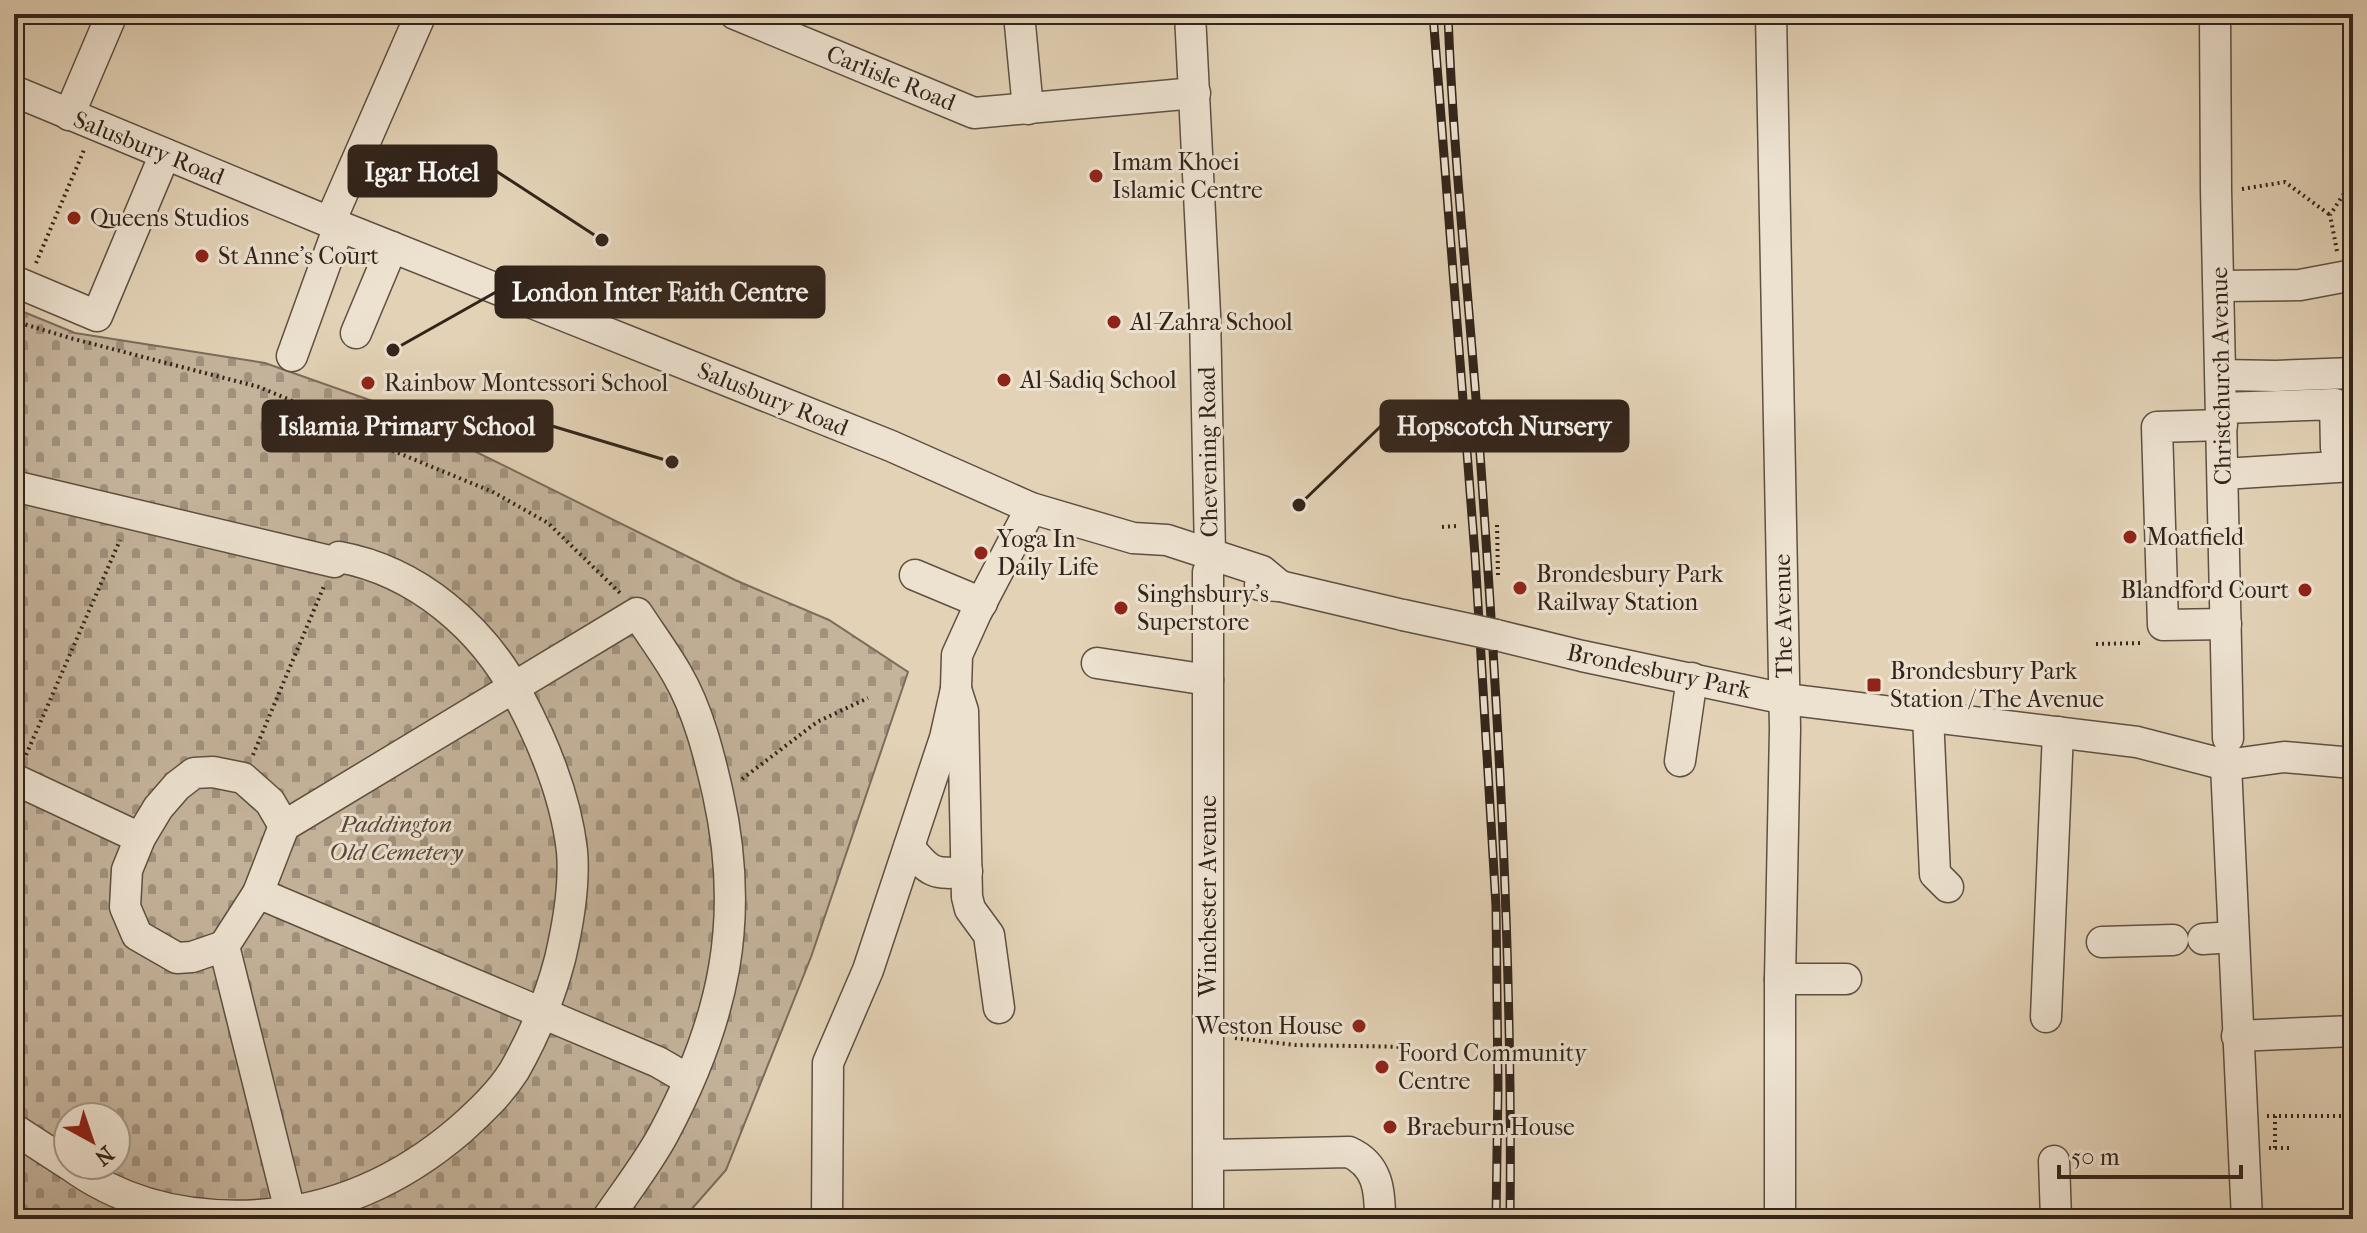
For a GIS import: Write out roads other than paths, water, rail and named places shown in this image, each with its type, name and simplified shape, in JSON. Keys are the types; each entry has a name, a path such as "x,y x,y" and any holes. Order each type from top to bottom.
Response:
{"street":[{"path":"82,120 112,14"},
{"path":"292,356 335,224 421,14"},
{"name":"Carlisle Road","path":"735,14 974,113 1195,93"},
{"path":"1019,14 1028,109"},
{"name":"Chevening Road","path":"1190,14 1205,314 1209,563"},
{"name":"The Avenue","path":"1771,14 1785,699 1780,1219"},
{"name":"Christchurch Avenue","path":"2215,14 2227,752 2247,1219"},
{"name":"Salusbury Road","path":"17,101 82,120 891,446 1031,508 1133,538 1159,538 1209,563"},
{"path":"20,284 97,316 165,154"},
{"path":"356,333 392,247"},
{"path":"2220,286 2300,285 2348,276"},
{"path":"2221,375 2353,373"},
{"path":"2223,474 2345,457 2335,404 2222,416 2157,427 2163,625 2226,624"},
{"path":"14,486 334,562 339,557 360,561 431,596 487,645 514,686 541,739 563,807 572,851 567,931 542,1013 513,1072 488,1105 436,1151 399,1175 356,1194 291,1216 203,1215 164,1209 128,1198 92,1181"},
{"path":"827,1219 828,1063 868,970 945,738 956,689 957,655 1031,508"},
{"name":"Brondesbury Park","path":"1209,563 1262,571 1280,586 1785,699 2137,742 2353,763"},
{"name":"Winchester Avenue","path":"1208,1219 1209,563"},
{"path":"915,575 982,603"},
{"path":"284,826 270,802 243,778 213,772 194,773 177,786 158,808 140,838 127,870 125,907 137,935 177,958 192,957 224,946 258,893 284,826 637,613 678,676 708,751 730,853 732,905 725,969 712,1021 689,1080 663,1135 607,1219"},
{"path":"1097,663 1208,680"},
{"path":"1680,761 1692,678"},
{"path":"956,689 963,711 970,909 989,935 999,1008"},
{"path":"1928,715 1935,874 1948,887"},
{"path":"2046,1017 2058,732"},
{"path":"14,779 140,838"},
{"path":"909,847 925,867 942,875 967,871"},
{"path":"258,893 658,1062 689,1080"},
{"path":"2203,939 2233,937"},
{"path":"2102,942 2173,940"},
{"path":"224,946 291,1216"},
{"path":"1780,979 1846,979"},
{"path":"2237,1036 2353,1031"},
{"path":"14,1129 52,1153"},
{"path":"1209,1155 1349,1152 1361,1157 1373,1170 1377,1181 1380,1219"},
{"path":"2054,1161 2056,1219"}],"railway":[{"path":"1433,14 1475,555 1496,906 1496,1219"},
{"path":"1448,14 1497,723 1509,1020 1510,1219"}],"place":[{"name":"Imam Khoei Islamic Centre","path":"1096,176"},
{"name":"Queens Studios","path":"74,218"},
{"name":"Igar Hotel","path":"602,240"},
{"name":"St Anne's Court","path":"202,256"},
{"name":"Al-Zahra School","path":"1114,322"},
{"name":"London Inter Faith Centre","path":"393,350"},
{"name":"Al-Sadiq School","path":"1004,380"},
{"name":"Rainbow Montessori School","path":"368,383"},
{"name":"Islamia Primary School","path":"672,462"},
{"name":"Hopscotch Nursery","path":"1299,505"},
{"name":"Moatfield","path":"2130,537"},
{"name":"Yoga In Daily Life","path":"981,553"},
{"name":"Brondesbury Park Railway Station","path":"1520,588"},
{"name":"Blandford Court","path":"2305,590"},
{"name":"Singhsbury's Superstore","path":"1121,608"},
{"name":"Brondesbury Park Station / The Avenue","path":"1874,685"},
{"name":"Weston House","path":"1359,1026"},
{"name":"Foord Community Centre","path":"1382,1067"},
{"name":"Braeburn House","path":"1390,1127"}],"park label":[{"name":"Paddington Old Cemetery","path":"396,838"}]}
